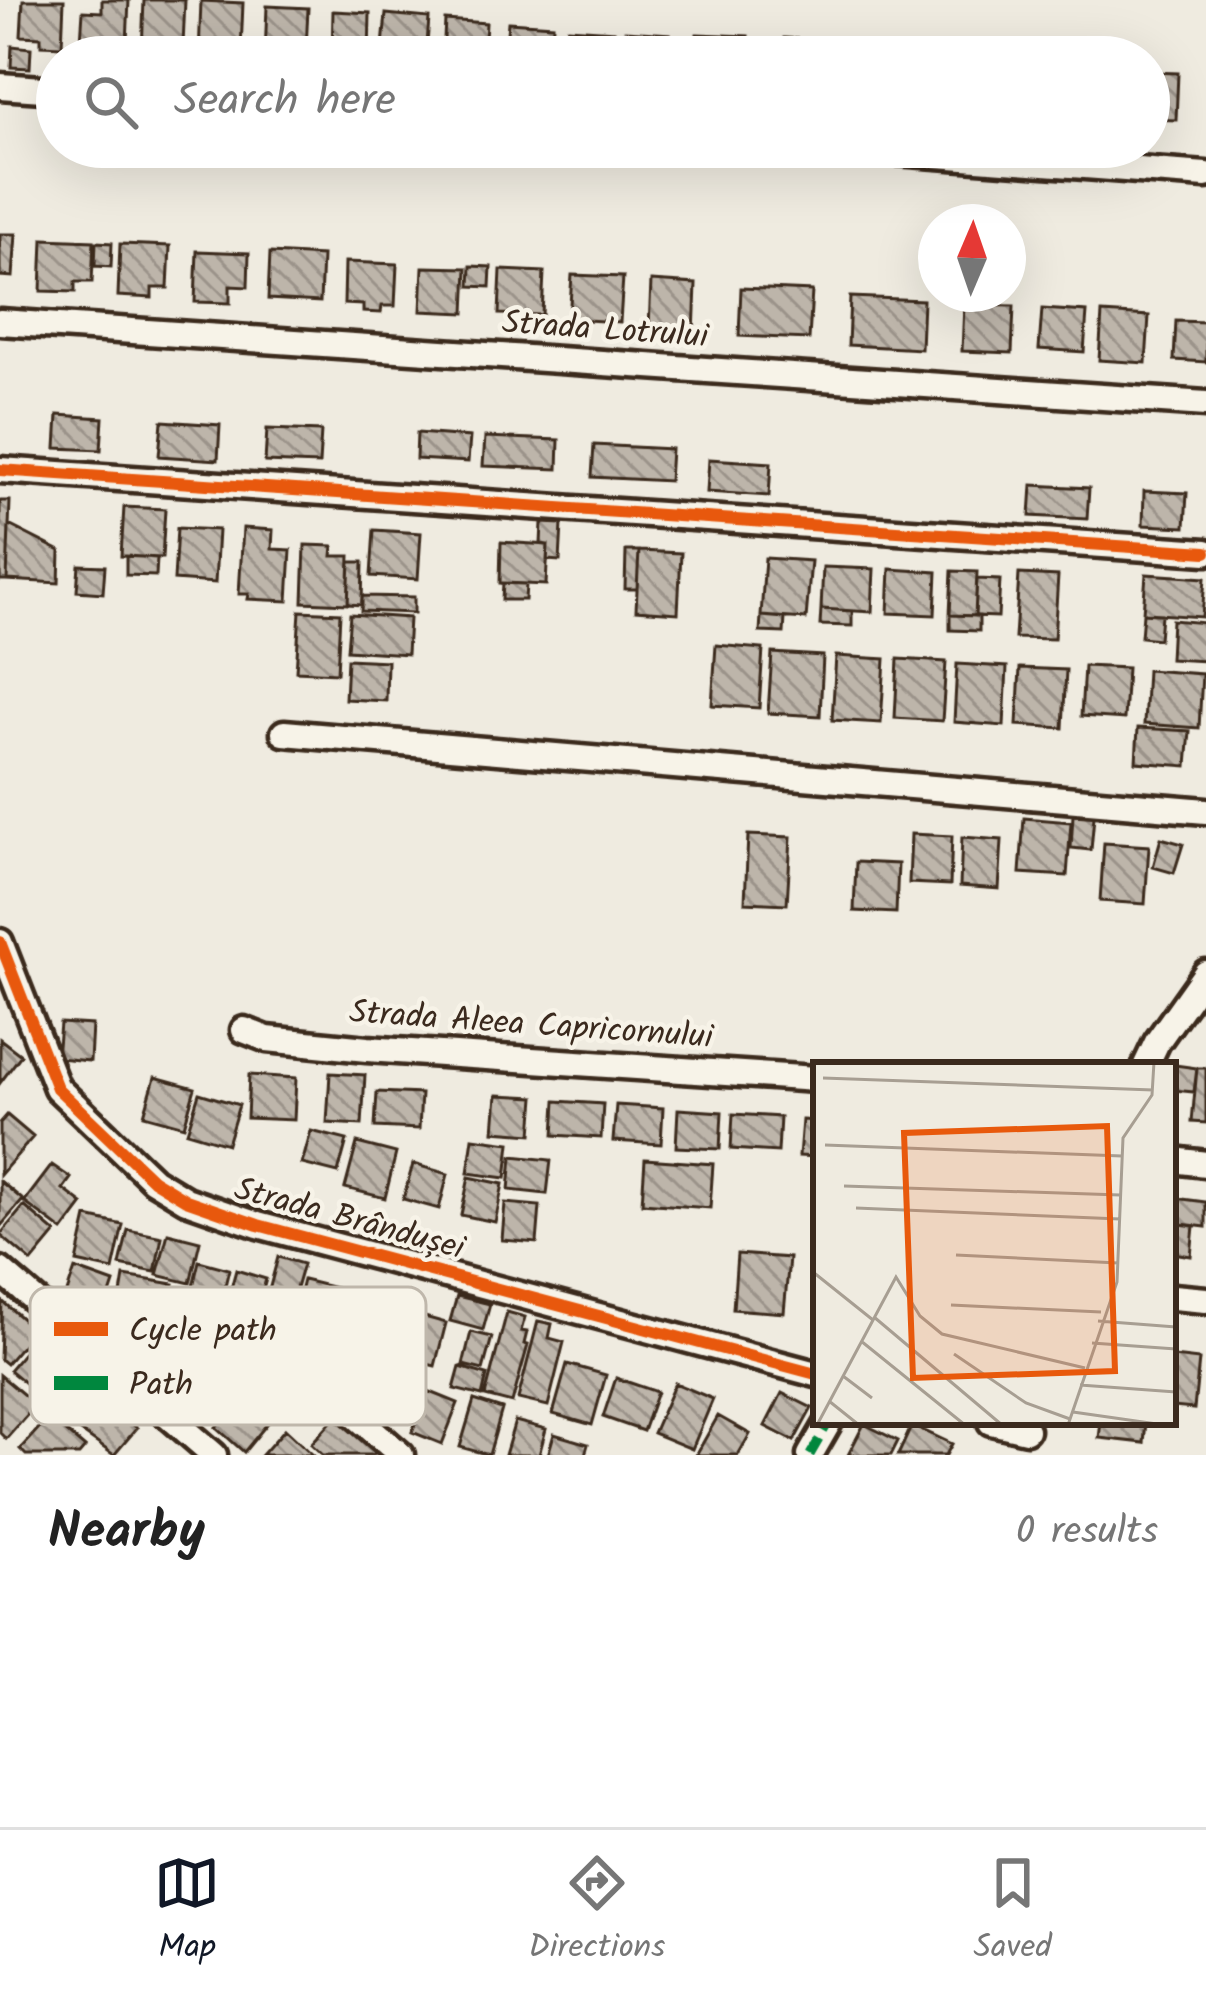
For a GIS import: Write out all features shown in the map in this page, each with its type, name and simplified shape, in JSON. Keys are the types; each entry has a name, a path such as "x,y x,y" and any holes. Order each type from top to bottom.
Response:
{"street":[{"path":"0,86 36,89"},
{"path":"1112,168 1206,175"},
{"name":"Strada Lotrului","path":"0,322 1206,404"},
{"path":"0,470 1206,552"},
{"path":"284,733 1206,811"},
{"name":"Strada Brândușei","path":"0,942 57,1088 123,1155 186,1200 258,1226 813,1373"},
{"path":"1147,1062 1156,1042 1206,973"},
{"name":"Strada Aleea Capricornului","path":"244,1030 267,1039 368,1049 813,1079"},
{"path":"1176,1160 1206,1164"},
{"path":"0,1270 30,1296"},
{"path":"1176,1297 1206,1300"},
{"path":"179,1425 214,1455"},
{"path":"366,1425 401,1455"},
{"path":"810,1455 828,1425"}],"building":[{"path":"23,0 64,0 62,36 21,36"},
{"path":"102,0 129,0 127,36 81,36 83,11 102,12"},
{"path":"144,0 185,0 183,36 143,36"},
{"path":"201,1 243,3 242,36 200,36"},
{"path":"267,6 308,8 307,36 266,36"},
{"path":"333,11 370,13 369,36 332,36"},
{"path":"386,14 429,18 428,36 384,36"},
{"path":"445,20 486,23 485,36 444,36"},
{"path":"508,22 553,25 552,36 507,36"},
{"path":"568,28 614,31 614,36 568,36"},
{"path":"625,31 670,34 670,36 625,36"},
{"path":"12,46 31,48 30,68 11,67"},
{"path":"1170,73 1178,73 1176,120 1170,120"},
{"path":"0,234 16,234 13,277 0,276"},
{"path":"43,239 94,241 92,282 75,282 75,292 41,291"},
{"path":"96,242 112,243 111,267 95,266"},
{"path":"120,244 170,246 168,288 152,288 152,298 118,296"},
{"path":"197,251 249,253 248,287 230,286 230,303 195,302"},
{"path":"270,253 322,256 320,302 268,299"},
{"path":"345,262 397,264 395,306 382,306 381,313 344,304"},
{"path":"471,266 491,267 490,287 470,286"},
{"path":"423,267 467,268 465,313 421,311"},
{"path":"501,270 544,272 542,315 499,314"},
{"path":"572,275 623,277 620,322 569,319"},
{"path":"651,281 696,284 694,335 649,328"},
{"path":"741,288 812,291 809,339 739,336"},
{"path":"850,297 918,300 918,312 923,312 921,349 848,345"},
{"path":"1042,309 1087,312 1084,352 1039,349"},
{"path":"964,312 1014,312 1012,353 962,351"},
{"path":"1102,313 1149,316 1146,363 1099,360"},
{"path":"1176,321 1206,322 1206,362 1174,360"},
{"path":"58,415 103,418 101,450 56,448"},
{"path":"162,421 220,425 218,460 159,456"},
{"path":"267,429 321,431 319,464 265,462"},
{"path":"417,433 470,437 468,462 416,459"},
{"path":"485,437 559,440 558,469 483,466"},
{"path":"594,445 671,449 669,481 592,477"},
{"path":"709,459 771,463 769,496 707,492"},
{"path":"1032,485 1089,488 1087,519 1030,516"},
{"path":"1144,491 1187,493 1185,527 1143,525"},
{"path":"0,501 10,501 7,580 0,580"},
{"path":"124,507 165,509 162,558 121,556"},
{"path":"542,523 562,524 560,561 547,560 548,545 541,544"},
{"path":"9,525 60,551 59,583 7,580"},
{"path":"177,528 218,530 215,583 174,580"},
{"path":"243,528 273,530 272,549 291,550 288,601 248,599 249,594 239,594"},
{"path":"374,530 421,533 418,579 371,576"},
{"path":"501,542 548,545 546,585 500,583"},
{"path":"305,545 333,546 332,556 350,556 348,604 303,602"},
{"path":"626,551 639,551 637,589 625,589"},
{"path":"639,551 681,553 678,613 636,610"},
{"path":"126,556 157,558 156,576 126,575"},
{"path":"765,558 811,561 806,619 761,616"},
{"path":"350,562 363,562 362,605 348,604"},
{"path":"79,565 105,566 103,593 77,591"},
{"path":"823,567 874,569 872,612 821,609"},
{"path":"890,569 937,572 935,615 888,613"},
{"path":"952,571 977,572 975,616 950,615"},
{"path":"1019,574 1058,576 1054,639 1015,638"},
{"path":"1146,574 1205,578 1202,617 1143,613"},
{"path":"977,579 1000,580 998,617 975,616"},
{"path":"503,583 526,584 525,600 502,600"},
{"path":"362,596 414,597 414,613 361,611"},
{"path":"821,609 852,611 852,626 820,625"},
{"path":"300,611 340,613 337,673 296,671"},
{"path":"1143,613 1161,614 1159,639 1141,637"},
{"path":"350,614 409,618 407,654 347,650"},
{"path":"950,615 979,616 979,631 950,630"},
{"path":"761,616 785,618 784,633 760,632"},
{"path":"1172,620 1206,623 1206,661 1170,659"},
{"path":"716,645 763,649 759,708 712,705"},
{"path":"772,653 823,656 820,716 768,713"},
{"path":"836,656 885,659 881,723 832,720"},
{"path":"347,659 387,661 386,701 345,699"},
{"path":"898,659 946,662 942,721 895,718"},
{"path":"957,664 1007,667 1004,726 954,722"},
{"path":"1084,666 1127,668 1124,719 1081,716"},
{"path":"1020,668 1066,670 1063,728 1017,725"},
{"path":"1147,670 1202,674 1199,728 1144,724"},
{"path":"1138,728 1190,731 1187,766 1136,762"},
{"path":"1073,815 1094,816 1091,850 1071,848"},
{"path":"1024,818 1071,822 1067,876 1020,873"},
{"path":"911,834 952,836 950,885 909,883"},
{"path":"748,835 791,837 787,904 745,902"},
{"path":"962,837 1002,840 999,889 960,886"},
{"path":"1161,838 1183,844 1174,873 1153,867"},
{"path":"1104,843 1149,846 1145,904 1100,901"},
{"path":"856,862 898,864 896,913 854,911"},
{"path":"60,1023 92,1025 90,1061 57,1058"},
{"path":"0,1039 21,1055 0,1083"},
{"path":"1176,1065 1197,1068 1194,1092 1176,1090"},
{"path":"1197,1068 1206,1068 1206,1123 1192,1122"},
{"path":"330,1073 365,1075 362,1125 327,1123"},
{"path":"249,1075 296,1078 294,1120 247,1118"},
{"path":"155,1077 195,1088 184,1126 144,1115"},
{"path":"377,1092 421,1094 419,1129 375,1127"},
{"path":"199,1093 239,1105 227,1144 187,1132"},
{"path":"497,1095 535,1097 532,1134 494,1131"},
{"path":"556,1101 603,1104 601,1138 554,1135"},
{"path":"616,1105 663,1108 661,1144 613,1141"},
{"path":"678,1109 722,1112 720,1149 676,1147"},
{"path":"733,1114 780,1117 778,1152 731,1149"},
{"path":"7,1115 33,1137 0,1175 0,1123"},
{"path":"802,1120 813,1121 813,1157 799,1156"},
{"path":"311,1131 347,1140 338,1173 302,1164"},
{"path":"473,1138 510,1143 506,1178 468,1173"},
{"path":"357,1143 396,1153 385,1198 345,1188"},
{"path":"512,1156 551,1160 547,1194 509,1190"},
{"path":"645,1159 713,1164 710,1208 642,1203"},
{"path":"413,1164 448,1174 439,1209 403,1199"},
{"path":"52,1165 71,1178 63,1189 83,1204 63,1231 24,1202"},
{"path":"469,1177 503,1184 495,1222 461,1215"},
{"path":"0,1181 23,1200 0,1227"},
{"path":"1176,1198 1206,1202 1206,1227 1176,1223"},
{"path":"505,1203 540,1206 537,1243 502,1240"},
{"path":"24,1206 56,1233 32,1262 0,1235"},
{"path":"87,1217 123,1225 113,1270 77,1262"},
{"path":"1176,1223 1194,1226 1191,1256 1176,1254"},
{"path":"128,1230 162,1237 155,1272 120,1265"},
{"path":"168,1233 200,1241 190,1283 157,1275"},
{"path":"737,1254 789,1258 784,1313 733,1309"},
{"path":"278,1257 303,1264 296,1287 270,1287"},
{"path":"199,1261 229,1269 225,1287 193,1287"},
{"path":"75,1269 114,1283 113,1287 69,1287"},
{"path":"236,1270 266,1279 264,1287 231,1287"},
{"path":"124,1276 174,1284 174,1287 122,1287"},
{"path":"303,1280 332,1287 301,1287"},
{"path":"457,1296 490,1304 483,1330 450,1321"},
{"path":"2,1301 30,1326 30,1336 6,1364 0,1359"},
{"path":"507,1312 525,1317 521,1331 527,1332 524,1344 528,1345 512,1403 485,1396"},
{"path":"426,1317 446,1323 435,1366 426,1364"},
{"path":"538,1321 552,1324 549,1338 564,1342 548,1406 518,1399"},
{"path":"471,1332 492,1337 483,1370 463,1365"},
{"path":"30,1345 30,1387 9,1370"},
{"path":"1176,1357 1199,1360 1194,1409 1176,1407"},
{"path":"567,1364 606,1375 592,1425 553,1414"},
{"path":"460,1367 487,1375 482,1396 454,1389"},
{"path":"0,1375 30,1400 30,1412 6,1439 0,1433"},
{"path":"616,1378 657,1392 643,1431 603,1417"},
{"path":"675,1383 713,1399 692,1449 653,1433"},
{"path":"428,1391 458,1403 442,1444 412,1432 415,1425 426,1425"},
{"path":"782,1393 812,1408 794,1441 765,1426"},
{"path":"474,1400 502,1409 489,1455 460,1447"},
{"path":"718,1416 750,1434 738,1455 696,1455"},
{"path":"515,1421 546,1429 539,1455 505,1455"},
{"path":"42,1425 58,1425 85,1448 79,1455 26,1455 20,1449"},
{"path":"80,1425 137,1428 114,1455 77,1429"},
{"path":"218,1425 266,1425 244,1452"},
{"path":"328,1425 350,1425 377,1450 373,1455 323,1455 311,1444"},
{"path":"863,1425 898,1441 891,1455 848,1455"},
{"path":"912,1425 952,1444 946,1455 898,1455"},
{"path":"1101,1425 1146,1425 1144,1443 1099,1438"},
{"path":"285,1429 313,1455 262,1455"},
{"path":"554,1434 588,1444 585,1455 548,1455"}],"marked path":[{"path":"810,1455 827,1425"}],"cycle path":[{"path":"0,470 1206,552"},
{"path":"0,942 57,1088 153,1180 186,1200 258,1225 813,1373"}]}
